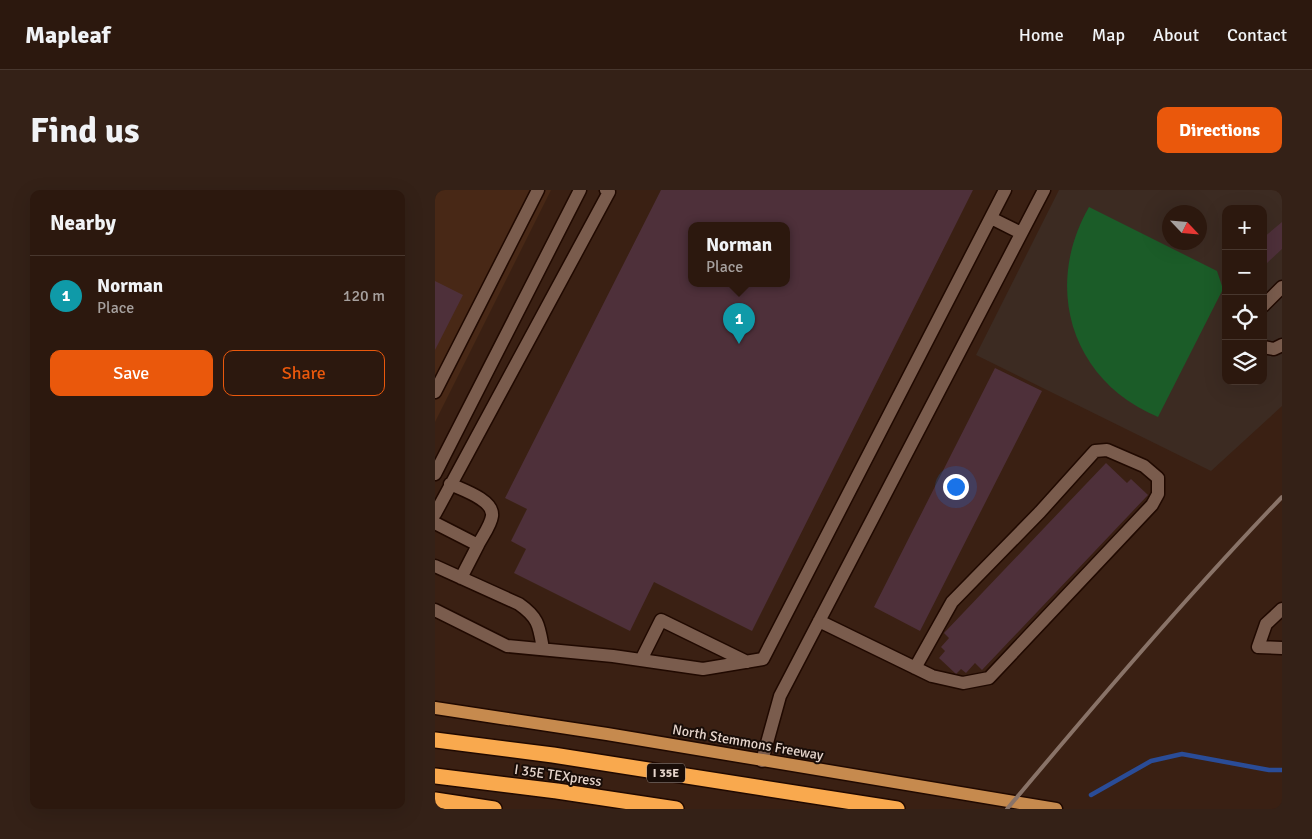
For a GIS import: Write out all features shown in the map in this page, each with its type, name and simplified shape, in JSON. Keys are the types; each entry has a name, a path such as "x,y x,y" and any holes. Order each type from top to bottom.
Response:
{"highway":[{"name":"I 35E","path":"435,740 553,755 897,809"},
{"name":"I 35E TEXpress","path":"435,776 557,791 675,809"},
{"path":"435,800 494,809"}],"main road":[{"name":"North Stemmons Freeway","path":"435,708 607,734 1056,809"}],"lane":[{"path":"435,392 538,190"},
{"path":"435,474 580,190"},
{"path":"435,610 507,646 641,660 703,669 763,659 1005,190"},
{"path":"762,761 780,696 1044,190"},
{"path":"435,514 608,191"},
{"path":"991,218 1021,233"},
{"path":"1267,302 1282,287"},
{"path":"1267,348 1274,349 1282,345"},
{"path":"819,621 915,668 932,676 963,683 989,678 1152,505 1158,494 1158,478 1144,466 1107,450 1095,451 1034,519 952,602 915,668"},
{"path":"450,484 485,502 491,508 492,518 461,578"},
{"path":"435,524 478,545"},
{"path":"435,566 519,604 531,612 539,624 543,649"},
{"path":"1282,609 1266,624 1258,647 1282,648"},
{"path":"641,660 661,620 747,662"}],"shaded area":[{"path":"435,190 551,190 435,422"},
{"path":"1059,190 1282,190 1282,406 1211,471 976,355"}],"green space":[{"path":"1089,207 1162,244 1162,250 1175,250 1217,271 1222,291 1158,417 1128,401 1104,380 1086,356 1074,328 1068,299 1068,268 1075,238"}],"building":[{"path":"661,190 973,190 752,631 654,582 630,631 514,573 526,549 511,541 527,509 505,498"},
{"path":"1282,222 1282,249 1267,263 1267,250 1267,235"},
{"path":"435,281 463,295 435,350"},
{"path":"995,368 1042,391 920,631 874,607"},
{"path":"1106,463 1127,483 1131,479 1148,495 982,670 975,663 966,673 961,669 956,674 939,658 945,651 941,647 949,638 944,633"}],"waterway":[{"path":"1091,795 1151,761 1182,754 1269,770 1282,770"}],"railway":[{"path":"1007,809 1176,612 1282,497"}],"place":[{"name":"Norman","path":"739,344"}]}
